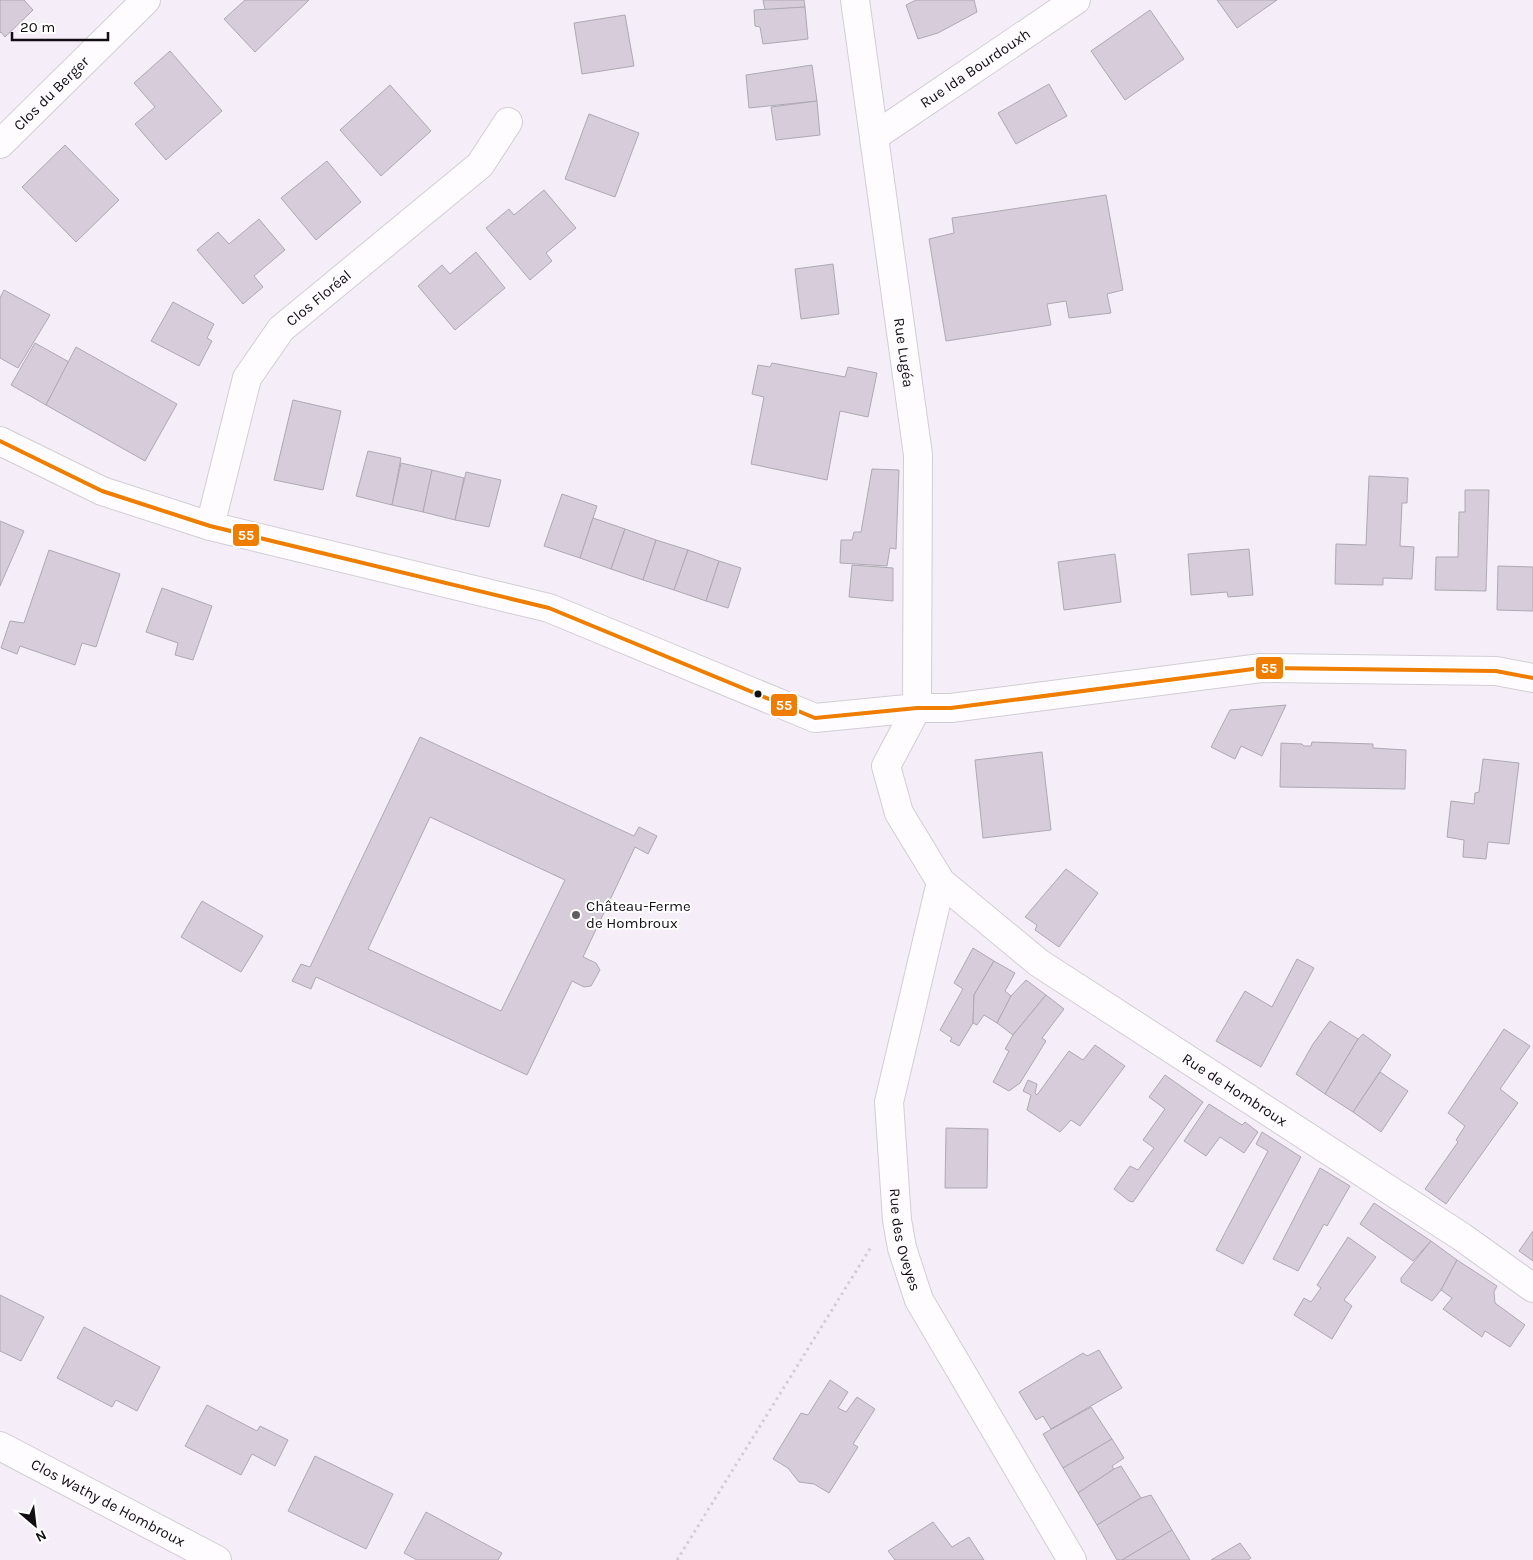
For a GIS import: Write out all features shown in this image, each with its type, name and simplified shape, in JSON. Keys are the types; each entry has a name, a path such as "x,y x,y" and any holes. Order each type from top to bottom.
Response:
{"street":[{"name":"Clos du Berger","path":"0,144 146,0"},
{"name":"Rue Lugéa","path":"855,0 918,455 917,708"},
{"name":"Rue Ida Bourdouxh","path":"875,136 1076,0"},
{"name":"Clos Floréal","path":"210,526 247,378 281,329 480,165 508,122"},
{"path":"0,441 102,490 210,526 549,608 815,718 917,708 951,708 1260,668 1496,671 1533,678"},
{"name":"Rue de Hombroux","path":"917,708 886,766 899,813 941,882 1039,962 1462,1237 1533,1288"},
{"name":"Rue des Oveyes","path":"941,882 889,1102 897,1220 902,1248 919,1300 1072,1560"},
{"name":"Clos Wathy de Hombroux","path":"0,1446 217,1560"}],"path":[{"path":"677,1560 875,1241 897,1220"}],"building":[{"path":"0,0 24,0 33,10 5,37 0,33"},
{"path":"245,0 309,0 255,52 224,19"},
{"path":"763,0 804,0 805,7 765,10"},
{"path":"916,0 974,0 977,12 938,33 918,39 906,5"},
{"path":"1217,0 1277,0 1237,28"},
{"path":"805,7 808,39 763,44 760,27 755,26 754,10"},
{"path":"1150,10 1184,59 1125,100 1091,51"},
{"path":"625,15 634,66 582,74 574,23"},
{"path":"170,51 222,111 166,160 135,124 155,107 134,83"},
{"path":"812,65 817,101 749,108 746,75"},
{"path":"1049,84 1067,116 1016,144 998,113"},
{"path":"390,85 431,131 381,176 340,130"},
{"path":"817,101 820,135 776,140 771,107"},
{"path":"589,114 639,133 615,197 565,179"},
{"path":"65,145 119,200 76,242 22,187"},
{"path":"327,161 361,202 316,240 281,198"},
{"path":"544,190 576,228 546,253 552,261 530,280 486,228 509,209 514,215"},
{"path":"1106,195 1123,290 1107,294 1111,313 1069,318 1066,301 1047,304 1051,325 946,341 929,239 954,233 952,218"},
{"path":"259,219 285,250 254,276 263,287 243,304 197,250 218,232 229,244"},
{"path":"476,252 505,288 455,330 418,286 442,265 450,274"},
{"path":"833,264 839,314 801,319 795,269"},
{"path":"4,290 50,315 18,368 0,358 0,298"},
{"path":"173,302 214,324 207,338 212,341 199,366 151,341"},
{"path":"35,343 69,362 46,405 11,385"},
{"path":"76,347 177,404 145,461 46,405"},
{"path":"772,363 845,377 848,367 877,373 868,417 840,411 827,480 751,464 764,397 752,394 758,365 770,367"},
{"path":"293,400 341,411 323,490 274,480"},
{"path":"368,451 401,458 392,505 356,496"},
{"path":"401,463 432,470 423,512 392,505"},
{"path":"872,469 899,470 896,549 890,548 887,566 840,563 841,540 852,540 854,532 861,532"},
{"path":"432,470 464,478 455,520 423,512"},
{"path":"466,472 501,480 489,527 455,520"},
{"path":"1369,476 1408,478 1407,503 1402,503 1400,546 1414,547 1412,579 1383,578 1383,585 1335,584 1336,544 1366,545"},
{"path":"1465,490 1489,490 1486,591 1435,590 1436,557 1458,557 1459,512 1465,512"},
{"path":"562,494 597,506 580,558 544,546"},
{"path":"593,518 625,529 611,569 580,558"},
{"path":"0,521 24,531 0,586"},
{"path":"625,529 656,540 643,580 611,569"},
{"path":"656,540 688,550 674,590 643,580"},
{"path":"1249,549 1253,595 1228,597 1227,592 1191,595 1188,554"},
{"path":"49,550 120,574 96,647 82,643 75,665 20,646 17,654 1,648 10,621 24,623"},
{"path":"688,550 719,561 706,601 674,590"},
{"path":"1115,554 1121,602 1064,610 1058,562"},
{"path":"719,561 741,568 728,608 706,601"},
{"path":"852,565 893,568 893,601 849,597"},
{"path":"1498,566 1533,567 1533,611 1497,610"},
{"path":"162,588 212,606 193,660 175,655 178,643 146,632"},
{"path":"1286,705 1262,756 1241,746 1235,759 1211,747 1230,710"},
{"name":"Château-Ferme de Hombroux","path":"420,737 634,836 639,827 657,836 648,854 635,847 583,957 596,963 600,970 591,986 584,987 572,981 527,1075 316,977 311,989 292,981 301,964 310,967","holes":["430,817 565,880 501,1011 368,949"]},
{"path":"1312,742 1373,744 1373,748 1406,750 1405,789 1280,787 1281,743 1311,746"},
{"path":"1042,752 1051,830 983,838 975,760"},
{"path":"1483,759 1519,763 1509,844 1488,842 1486,859 1463,857 1464,840 1447,837 1451,801 1474,804 1475,793 1479,792"},
{"path":"1066,869 1098,893 1059,947 1035,930 1037,925 1025,917"},
{"path":"202,901 263,936 241,972 181,937"},
{"path":"973,948 994,961 974,995 973,1023 959,1046 950,1041 952,1038 940,1030 963,989 954,983"},
{"path":"1297,959 1314,968 1261,1067 1216,1041 1245,991 1272,1007"},
{"path":"994,961 1015,973 1005,991 1011,996 997,1023 984,1015 977,1025 973,1023 974,995"},
{"path":"1026,980 1046,995 1013,1035 997,1023 1011,996"},
{"path":"1046,995 1064,1009 1042,1038 1046,1041 1020,1083 1009,1091 993,1082 1009,1051 1005,1049 1013,1035"},
{"path":"1330,1021 1358,1039 1325,1094 1296,1074 1313,1044"},
{"path":"1504,1029 1530,1046 1500,1089 1518,1103 1446,1204 1425,1189 1458,1142 1456,1140 1465,1126 1448,1113"},
{"path":"1363,1034 1391,1055 1353,1112 1325,1094 1358,1039"},
{"path":"1095,1045 1125,1066 1080,1126 1071,1120 1060,1132 1027,1110 1031,1095 1023,1091 1028,1080 1037,1084 1035,1093 1037,1095 1069,1051 1083,1060"},
{"path":"1380,1072 1408,1091 1381,1132 1353,1112"},
{"path":"1165,1075 1203,1102 1133,1202 1129,1201 1114,1189 1130,1166 1138,1170 1154,1148 1143,1140 1165,1109 1149,1097"},
{"path":"1209,1104 1242,1125 1245,1122 1258,1132 1244,1153 1220,1137 1206,1156 1184,1141"},
{"path":"946,1128 988,1129 987,1188 945,1188"},
{"path":"1262,1132 1301,1157 1243,1264 1216,1250 1268,1151 1256,1144"},
{"path":"1320,1168 1350,1186 1327,1226 1324,1224 1298,1271 1273,1259"},
{"path":"1374,1203 1431,1241 1413,1261 1360,1224"},
{"path":"1533,1231 1533,1261 1519,1251"},
{"path":"1348,1237 1376,1257 1344,1300 1352,1306 1332,1339 1294,1315 1304,1298 1311,1302 1321,1288 1317,1285"},
{"path":"1431,1241 1457,1260 1441,1290 1432,1301 1401,1282 1401,1278"},
{"path":"1457,1260 1497,1286 1494,1292 1495,1303 1525,1325 1510,1347 1485,1331 1482,1337 1443,1309 1452,1298 1441,1290"},
{"path":"0,1295 44,1317 21,1361 0,1351"},
{"path":"84,1327 160,1367 137,1411 116,1400 112,1407 57,1378"},
{"path":"1099,1350 1122,1388 1051,1429 1043,1416 1036,1420 1019,1392 1083,1353 1087,1356"},
{"path":"830,1380 848,1392 838,1408 846,1412 857,1397 875,1409 853,1444 858,1447 829,1493 814,1484 799,1482 788,1468 773,1459 801,1413 808,1415"},
{"path":"207,1405 257,1431 260,1426 288,1440 275,1466 252,1454 241,1475 185,1446"},
{"path":"1091,1407 1112,1439 1063,1468 1043,1434"},
{"path":"1112,1439 1124,1458 1112,1466 1114,1469 1078,1493 1063,1468"},
{"path":"315,1456 393,1494 366,1549 288,1511"},
{"path":"1121,1466 1141,1498 1097,1525 1078,1493"},
{"path":"1151,1495 1172,1530 1122,1560 1117,1560 1097,1525 1141,1498"},
{"path":"426,1512 502,1553 498,1560 417,1560 404,1553"},
{"path":"933,1522 952,1547 969,1537 984,1560 895,1560 888,1551"},
{"path":"1172,1530 1190,1560 1122,1560"},
{"path":"1240,1543 1251,1558 1248,1560 1211,1560"}],"transit line":[{"name":"55","path":"0,441 102,491 210,526 549,608 815,718 917,708 951,708 1261,668 1496,671 1533,678"}],"place":[{"name":"Château-Ferme de Hombroux","path":"576,915"}]}
